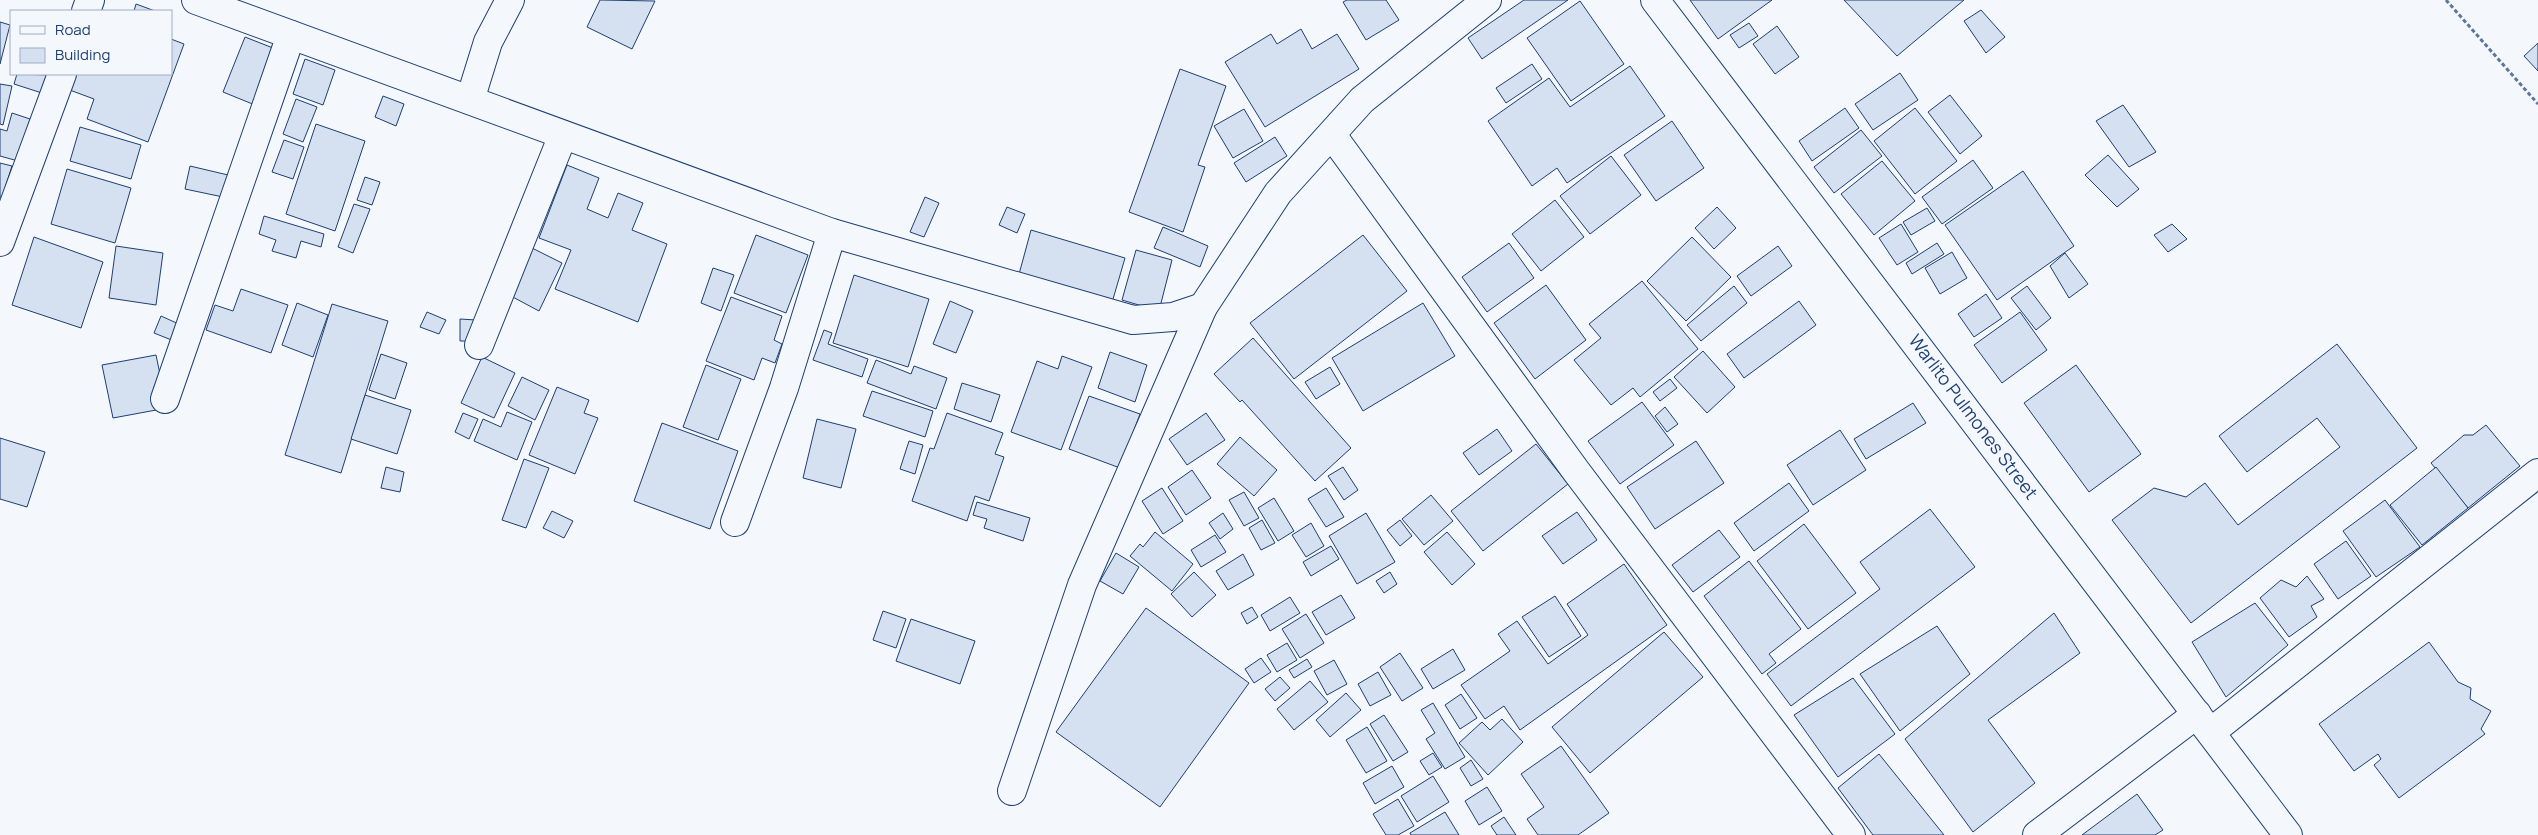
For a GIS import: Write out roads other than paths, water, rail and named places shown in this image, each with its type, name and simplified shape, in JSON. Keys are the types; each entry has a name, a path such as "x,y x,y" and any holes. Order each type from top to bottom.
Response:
{"street":[{"path":"196,0 832,233 1133,320 1173,317 1204,307"},
{"path":"470,100 488,42 510,0"},
{"path":"1012,791 1082,585 1204,307 1278,194 1362,100 1487,0"},
{"name":"Warlito Pulmones Street","path":"1655,0 2288,835"},
{"path":"165,399 291,35"},
{"path":"0,242 62,75"},
{"path":"479,345 563,135"},
{"path":"1332,135 1576,471 1851,835"},
{"path":"735,522 784,388 832,233"},
{"path":"2038,835 2204,723 2538,473"}]}
